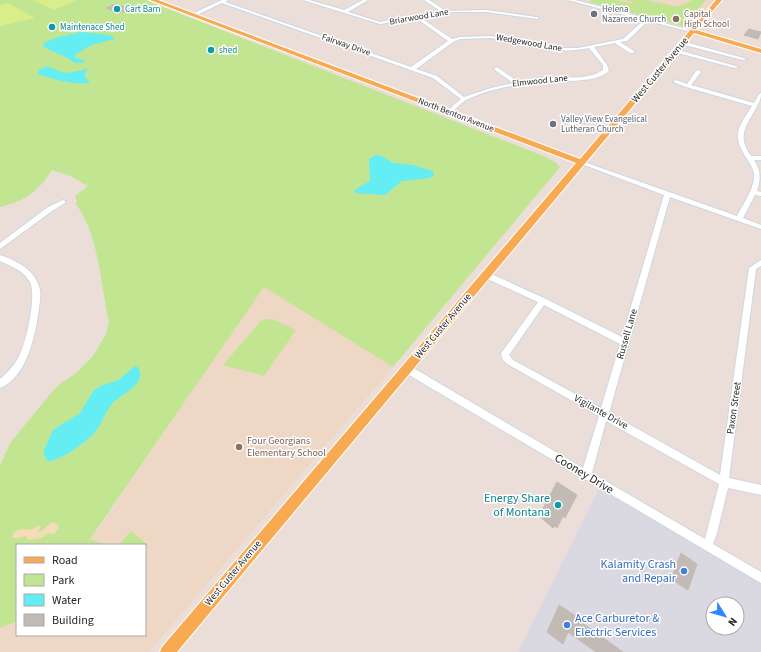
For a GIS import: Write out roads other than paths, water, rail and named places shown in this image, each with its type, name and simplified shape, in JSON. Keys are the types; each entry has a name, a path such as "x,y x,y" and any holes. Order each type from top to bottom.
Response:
{"main road":[{"name":"North Benton Avenue","path":"153,0 582,163"},
{"name":"West Custer Avenue","path":"167,652 719,0"},
{"path":"692,32 761,51"}],"street":[{"name":"Briarwood Lane","path":"306,0 380,23 444,11 486,11 536,18"},
{"path":"344,12 366,0"},
{"path":"426,0 444,11"},
{"path":"570,0 692,32"},
{"path":"192,15 224,1"},
{"name":"Fairway Drive","path":"224,1 435,77 464,99"},
{"path":"416,16 451,40"},
{"name":"Wedgewood Lane","path":"412,68 451,40 460,38 481,36 507,39 551,49 566,50 591,47 627,39 647,20"},
{"path":"616,42 632,52"},
{"path":"683,43 745,59"},
{"name":"Elmwood Lane","path":"449,112 464,99 517,83 541,79 585,78 601,75 606,72 605,65 591,47"},
{"path":"676,51 737,67"},
{"path":"497,69 517,83"},
{"path":"688,86 698,72"},
{"path":"676,82 756,105"},
{"path":"739,219 753,192 758,178 740,141 740,133 761,95"},
{"path":"749,158 761,158"},
{"name":"North Benton Avenue","path":"582,163 761,227"},
{"path":"753,192 761,194"},
{"name":"Russell Lane","path":"586,475 605,414 624,342 668,193"},
{"path":"0,247 50,209 64,202"},
{"path":"0,258 24,269 35,283 36,292 30,340 26,353 18,367 0,384"},
{"name":"Paxon Street","path":"707,546 712,533 724,482 757,265"},
{"path":"486,275 543,301 624,342"},
{"name":"Vigilante Drive","path":"543,301 506,354 506,358 510,362 724,482 761,490"},
{"name":"Cooney Drive","path":"407,369 761,578"}],"water":[{"path":"81,32 110,35 114,37 114,39 91,45 75,55 75,58 86,61 79,63 74,62 43,46 44,43 55,38"},
{"path":"47,66 66,73 88,69 84,76 90,82 72,83 38,74 39,70"},
{"path":"376,155 382,156 393,163 412,165 433,171 434,175 430,178 402,181 385,195 355,193 354,192 356,189 370,181 369,159"},
{"path":"135,366 138,367 140,373 136,384 112,404 93,435 81,445 58,459 47,461 44,450 53,430 80,413 94,390 103,385 117,381"}],"place":[{"name":"Cart Barn","path":"117,9"},
{"name":"Helena Nazarene Church","path":"594,14"},
{"name":"Capital High School","path":"676,19"},
{"name":"Maintenace Shed","path":"52,27"},
{"name":"shed","path":"211,50"},
{"name":"Valley View Evangelical Lutheran Church","path":"553,124"},
{"name":"Four Georgians Elementary School","path":"239,447"},
{"name":"Energy Share of Montana","path":"558,505"},
{"name":"Kalamity Crash and Repair","path":"684,571"},
{"name":"Ace Carburetor & Electric Services","path":"567,625"}]}
